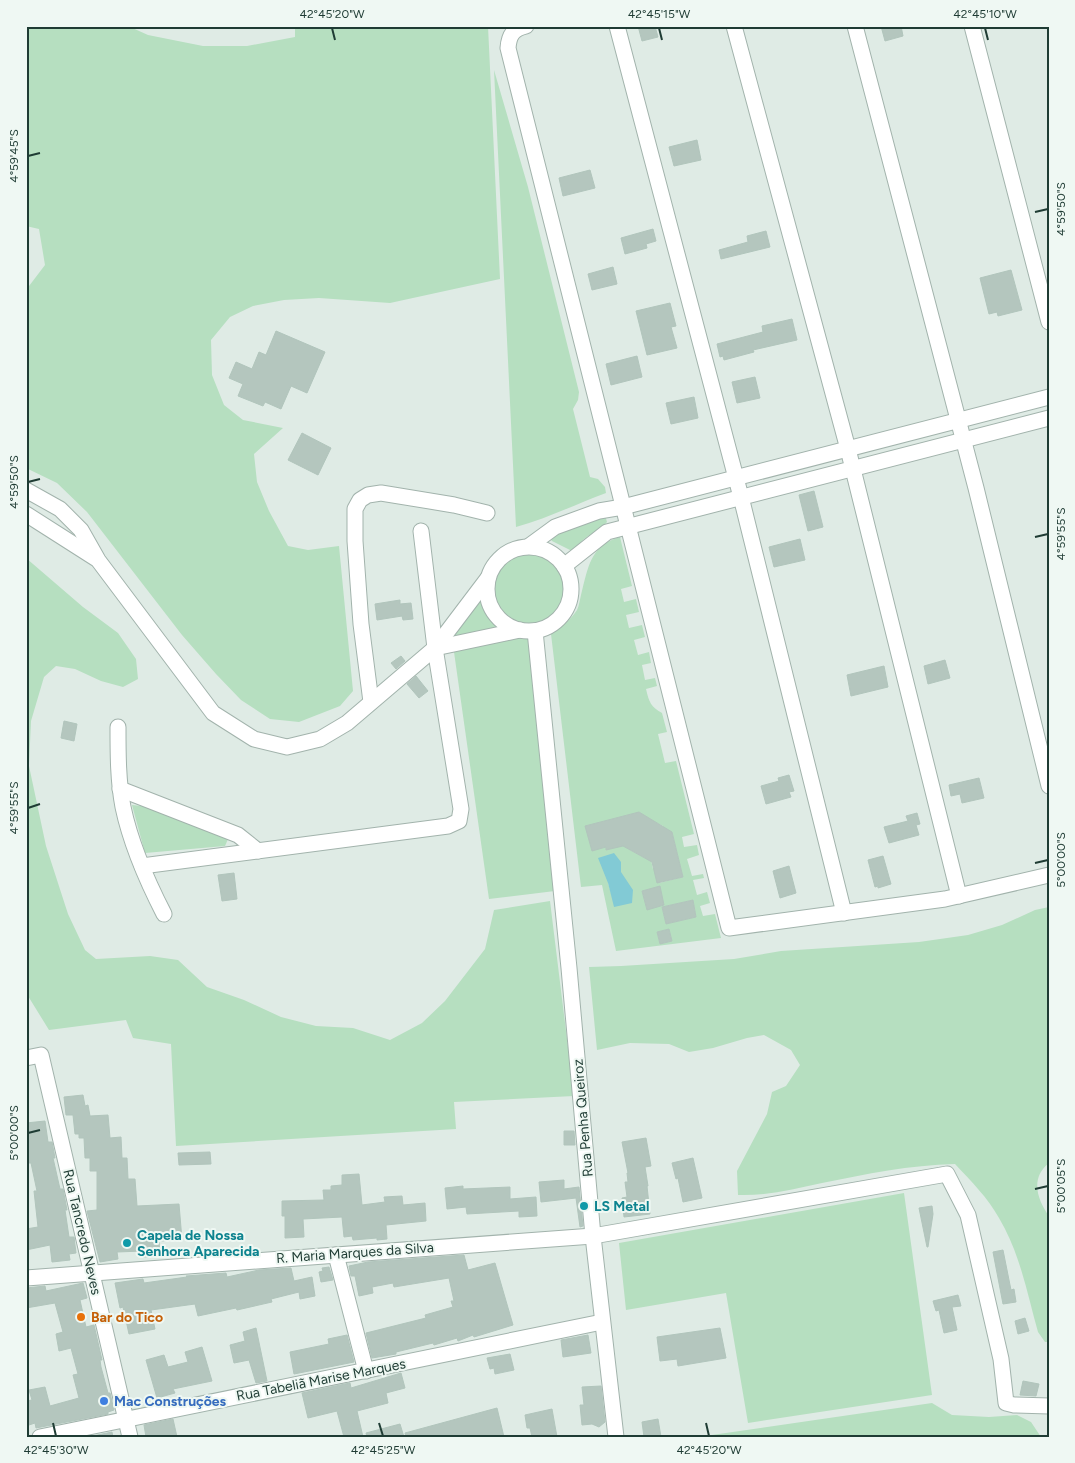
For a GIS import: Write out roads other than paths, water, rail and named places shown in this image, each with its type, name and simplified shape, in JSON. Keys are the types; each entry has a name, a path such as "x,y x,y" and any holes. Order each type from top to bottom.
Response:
{"street":[{"path":"526,26 512,33 508,39 508,48 729,928 959,896 1049,875"},
{"path":"617,26 741,497 844,913"},
{"path":"734,26 848,449 959,896"},
{"path":"855,26 958,420 1049,786"},
{"path":"972,26 1049,322"},
{"path":"529,546 555,527 599,511 623,507 1049,397"},
{"path":"564,566 607,532 1049,418"},
{"path":"26,490 60,509 81,530 98,560 213,712 254,739 287,747 320,739 347,723 435,648 503,555 515,548 529,546 543,549 555,556 564,566 570,577 570,601 556,621 546,627 435,648"},
{"path":"371,702 361,624 354,509 360,500 368,495 380,493 487,513"},
{"path":"26,514 98,560"},
{"path":"142,866 448,826 459,821 461,809 435,648 421,531"},
{"path":"488,578 486,591 489,605 496,617 507,626 528,630"},
{"name":"Rua Penha Queiroz","path":"528,630 561,889 593,1236 616,1437"},
{"path":"118,727 120,789 130,834 151,888 164,914"},
{"path":"120,789 238,835 258,851"},
{"name":"Rua Tancredo Neves","path":"34,1057 92,1273 130,1437"},
{"name":"R. Maria Marques da Silva","path":"26,1278 593,1236 947,1174 968,1215 1001,1359 1006,1403 1049,1406"},
{"path":"336,1254 366,1371"},
{"name":"Rua Tabeliã Marise Marques","path":"40,1437 602,1322"}],"water":[{"path":"614,853 621,862 621,872 633,890 632,903 614,907 608,883 598,858"}],"place":[{"name":"LS Metal","path":"584,1206"},
{"name":"Capela de Nossa Senhora Aparecida","path":"127,1243"},
{"name":"Bar do Tico","path":"81,1317"},
{"name":"Mac Construções","path":"104,1401"}]}
